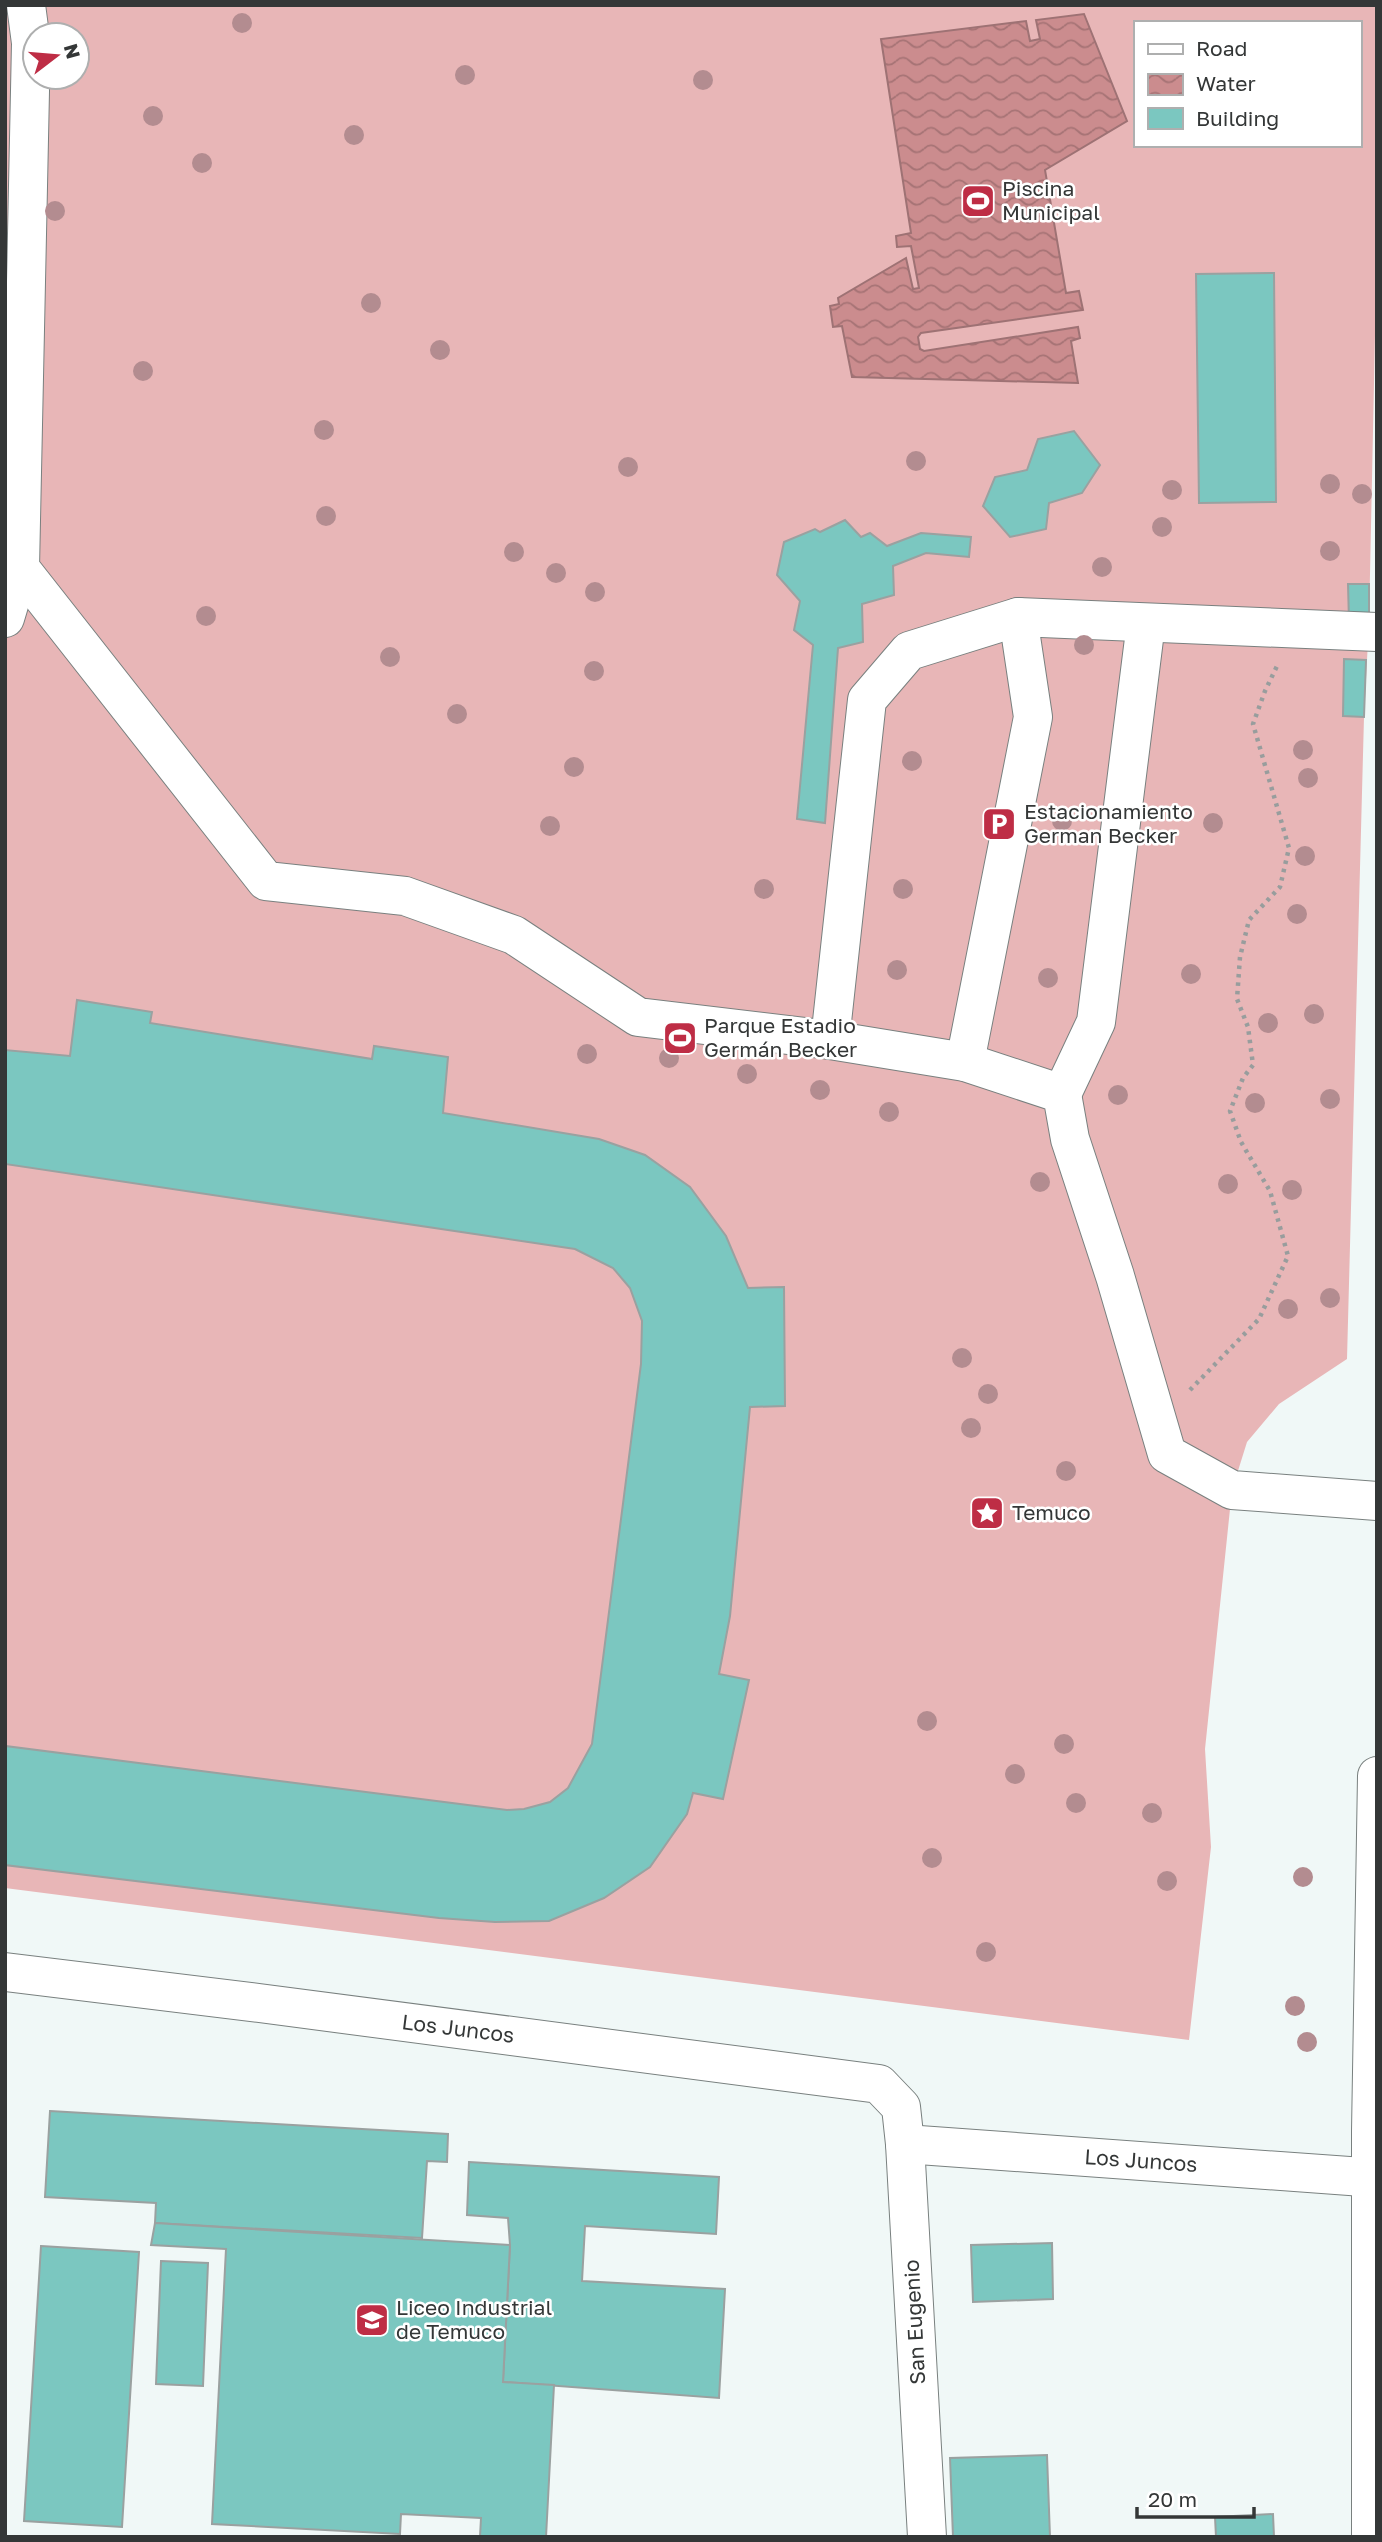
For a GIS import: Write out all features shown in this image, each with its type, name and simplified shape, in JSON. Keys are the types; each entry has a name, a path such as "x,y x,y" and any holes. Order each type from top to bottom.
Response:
{"street":[{"path":"5,618 20,568 31,43 26,5"},
{"path":"20,568 265,881 405,896 514,935 638,1017 830,1040 965,1062 1062,1094"},
{"path":"830,1040 867,700 909,651 1018,617 1377,632"},
{"path":"965,1062 1033,717 1018,617"},
{"path":"1146,623 1096,1022 1062,1094 1070,1139 1115,1276 1167,1454 1232,1490 1377,1501"},
{"path":"1371,2537 1377,1776"},
{"name":"Los Juncos","path":"5,1972 879,2084 903,2126 1374,2178"},
{"name":"San Eugenio","path":"903,2126 927,2537"}],"path":[{"path":"1155,1415 1188,1392 1259,1319 1287,1256 1270,1191 1241,1142 1230,1111 1243,1078 1253,1065 1248,1027 1237,999 1240,957 1249,920 1280,887 1289,848 1253,724 1265,691 1296,630"}],"shaded area":[{"name":"Parque Estadio Germán Becker","path":"5,5 1377,5 1377,240 1369,622 1364,717 1347,1359 1279,1404 1247,1442 1232,1490 1205,1749 1211,1847 1189,2040 5,1888"}],"water":[{"name":"Piscina Municipal","path":"1084,14 1127,121 1045,170 1066,293 1079,291 1083,310 921,333 918,337 920,349 924,351 1078,327 1080,338 1071,341 1078,383 852,377 842,326 833,327 830,306 839,304 838,298 906,258 913,289 919,288 911,246 897,247 896,236 911,233 881,39 1026,21 1030,41 1040,39 1036,20"}],"building":[{"path":"1274,273 1276,502 1199,503 1196,274"},
{"path":"1074,431 1100,465 1082,493 1049,503 1046,529 1010,537 983,506 995,477 1027,470 1038,439"},
{"path":"845,520 861,537 870,533 887,546 921,533 971,537 969,557 926,553 893,566 894,595 862,604 863,642 838,648 825,823 797,819 813,645 794,630 800,601 777,575 784,542 815,529 820,532"},
{"path":"1348,584 1369,584 1369,622 1349,622"},
{"path":"1344,659 1366,660 1364,717 1343,716"},
{"path":"77,1000 152,1012 150,1023 372,1059 374,1046 448,1057 443,1113 599,1139 645,1155 690,1187 726,1236 748,1288 784,1287 785,1406 750,1407 730,1616 719,1674 749,1680 723,1799 693,1793 687,1814 650,1867 604,1898 549,1921 495,1922 439,1918 5,1865 5,1746 507,1810 524,1809 550,1802 568,1788 592,1744 641,1364 642,1321 630,1288 613,1268 575,1249 5,1164 5,1050 70,1056"},
{"path":"50,2111 448,2134 447,2162 427,2161 422,2238 155,2223 156,2203 45,2197"},
{"path":"469,2162 719,2177 716,2234 585,2226 582,2281 725,2289 719,2398 503,2382 510,2245 508,2218 467,2215"},
{"path":"155,2223 510,2245 503,2382 554,2385 546,2537 480,2537 481,2518 401,2514 400,2534 212,2524 226,2249 151,2245"},
{"path":"1052,2243 1053,2299 973,2302 971,2245"},
{"path":"41,2246 139,2252 122,2527 24,2521"},
{"path":"161,2261 208,2263 203,2386 156,2384"},
{"path":"1047,2455 1050,2537 953,2537 950,2458"},
{"path":"1273,2514 1274,2537 1216,2537 1215,2517"}],"place":[{"name":"Piscina Municipal","path":"978,201"},
{"name":"Estacionamiento German Becker","path":"999,824"},
{"name":"Parque Estadio Germán Becker","path":"680,1038"},
{"name":"Temuco","path":"987,1513"},
{"name":"Liceo Industrial de Temuco","path":"372,2320"}]}
